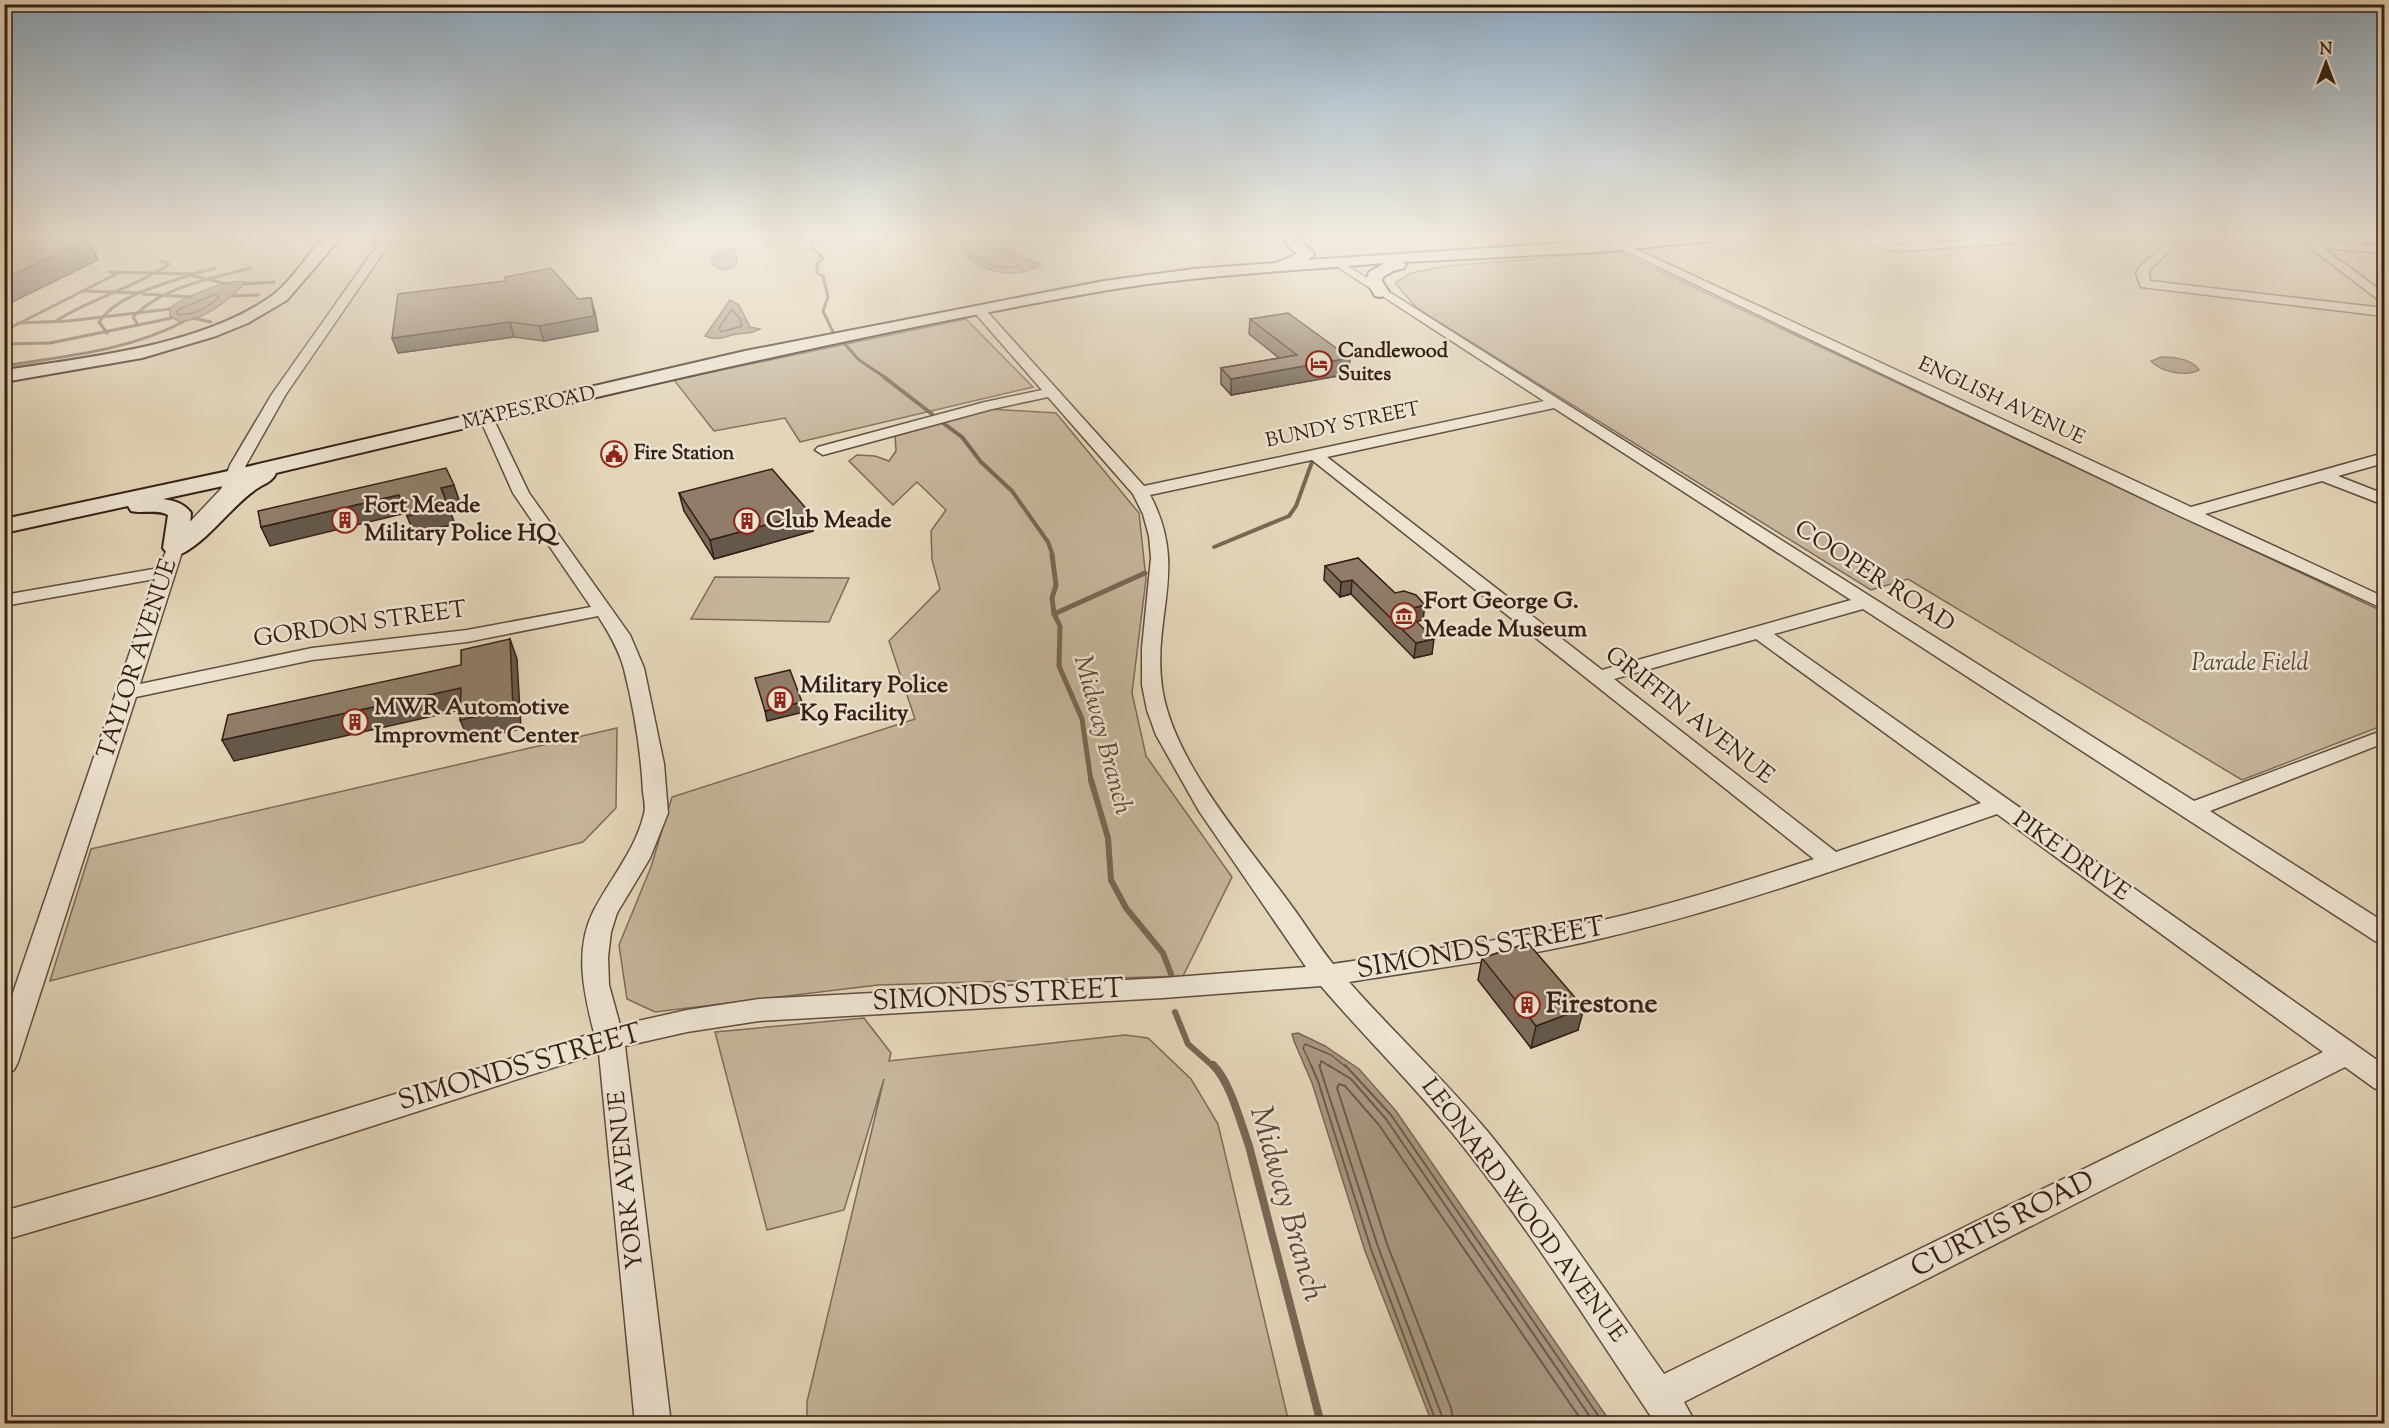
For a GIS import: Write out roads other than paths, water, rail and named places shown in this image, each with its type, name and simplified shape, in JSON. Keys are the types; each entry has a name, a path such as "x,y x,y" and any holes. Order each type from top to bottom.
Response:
{"street":[{"path":"4,376 135,354 192,338 272,304"},
{"name":"TAYLOR AVENUE","path":"4,1062 175,548 225,496 233,477 279,394 342,304"},
{"name":"MAPES ROAD","path":"11,524 233,477 746,357 1011,304"},
{"name":"COOPER ROAD","path":"1399,304 2385,934"},
{"name":"ENGLISH AVENUE","path":"1740,304 2385,604"},
{"path":"2313,304 2385,312"},
{"name":"LEONARD WOOD AVENUE","path":"979,310 1140,492 1150,507 1157,526 1160,544 1159,601 1151,668 1154,702 1160,721 1185,770 1327,975 1416,1068 1469,1131 1539,1224 1678,1424"},
{"path":"823,450 990,405 1053,392"},
{"name":"BUNDY STREET","path":"1140,492 1555,404"},
{"name":"YORK AVENUE","path":"487,419 521,493 620,635 634,668 645,713 656,788 656,813 638,858 604,914 598,932 595,957 596,985 614,1058 653,1424"},
{"name":"GRIFFIN AVENUE","path":"1314,454 1833,862"},
{"path":"2188,513 2385,458"},
{"path":"175,548 216,516 253,481 298,462"},
{"path":"2322,475 2385,500"},
{"path":"11,524 127,508 164,506 177,509 180,513 175,548"},
{"path":"4,601 166,572"},
{"path":"1599,677 1866,602"},
{"name":"GORDON STREET","path":"126,693 293,657 467,636 602,610"},
{"name":"PIKE DRIVE","path":"1759,632 2385,1080"},
{"path":"2192,810 2385,736"},
{"name":"SIMONDS STREET","path":"4,1226 98,1199 609,1039 687,1021 759,1010 936,998 1163,988 1327,975 1529,944 1675,911 1833,862 1999,805"},
{"name":"CURTIS ROAD","path":"1659,1396 2347,1053"}],"water":[{"path":"176,304 222,304 199,317 180,322 170,316 170,308"},
{"path":"727,304 739,305 750,327 760,329 751,333 718,339 705,336"},
{"path":"2161,357 2187,361 2199,370 2187,373 2167,371 2151,361"},
{"path":"1298,1033 1325,1046 1359,1069 1396,1111 1611,1423 1432,1423 1365,1251 1312,1083 1294,1041 1292,1034"}],"waterway":[{"path":"20,323 58,304"},
{"path":"56,321 89,304"},
{"path":"103,317 118,304"},
{"path":"138,313 150,304"},
{"name":"Midway Branch","path":"826,304 823,311 833,332"},
{"path":"138,313 170,309"},
{"path":"103,317 138,313"},
{"path":"138,313 133,317 138,325"},
{"path":"20,323 103,317"},
{"path":"103,317 99,322 106,332"},
{"path":"138,325 172,318"},
{"path":"193,318 211,322"},
{"path":"4,366 118,346 162,332 183,322"},
{"path":"4,331 20,323"},
{"path":"106,332 138,325"},
{"path":"4,344 50,343 106,332"},
{"name":"Midway Branch","path":"843,342 859,360 886,378"},
{"name":"Midway Branch","path":"884,377 932,414"},
{"name":"Midway Branch","path":"943,423 962,437 981,462 1012,491 1048,542 1053,556"},
{"path":"1214,547 1289,516 1296,506 1312,462"},
{"name":"Midway Branch","path":"1052,555 1056,585 1052,598 1054,614"},
{"path":"1054,614 1145,573"},
{"name":"Midway Branch","path":"1054,614 1060,626 1059,666 1082,719 1091,781"},
{"name":"Midway Branch","path":"1091,780 1108,838 1111,880 1126,908 1163,953 1171,974"},
{"name":"Midway Branch","path":"1175,1012 1188,1044 1214,1067"},
{"name":"Midway Branch","path":"1213,1065 1230,1092 1249,1146 1321,1424"}],"place":[{"name":"Candlewood Suites","path":"1319,364"},
{"name":"Fire Station","path":"614,454"},
{"name":"Fort Meade Military Police HQ","path":"345,520"},
{"name":"Club Meade","path":"747,521"},
{"name":"Fort George G. Meade Museum","path":"1404,616"},
{"name":"Military Police K9 Facility","path":"780,700"},
{"name":"MWR Automotive Improvment Center","path":"355,722"},
{"name":"Firestone","path":"1527,1005"}],"park label":[{"name":"Parade Field","path":"2250,664"}]}
